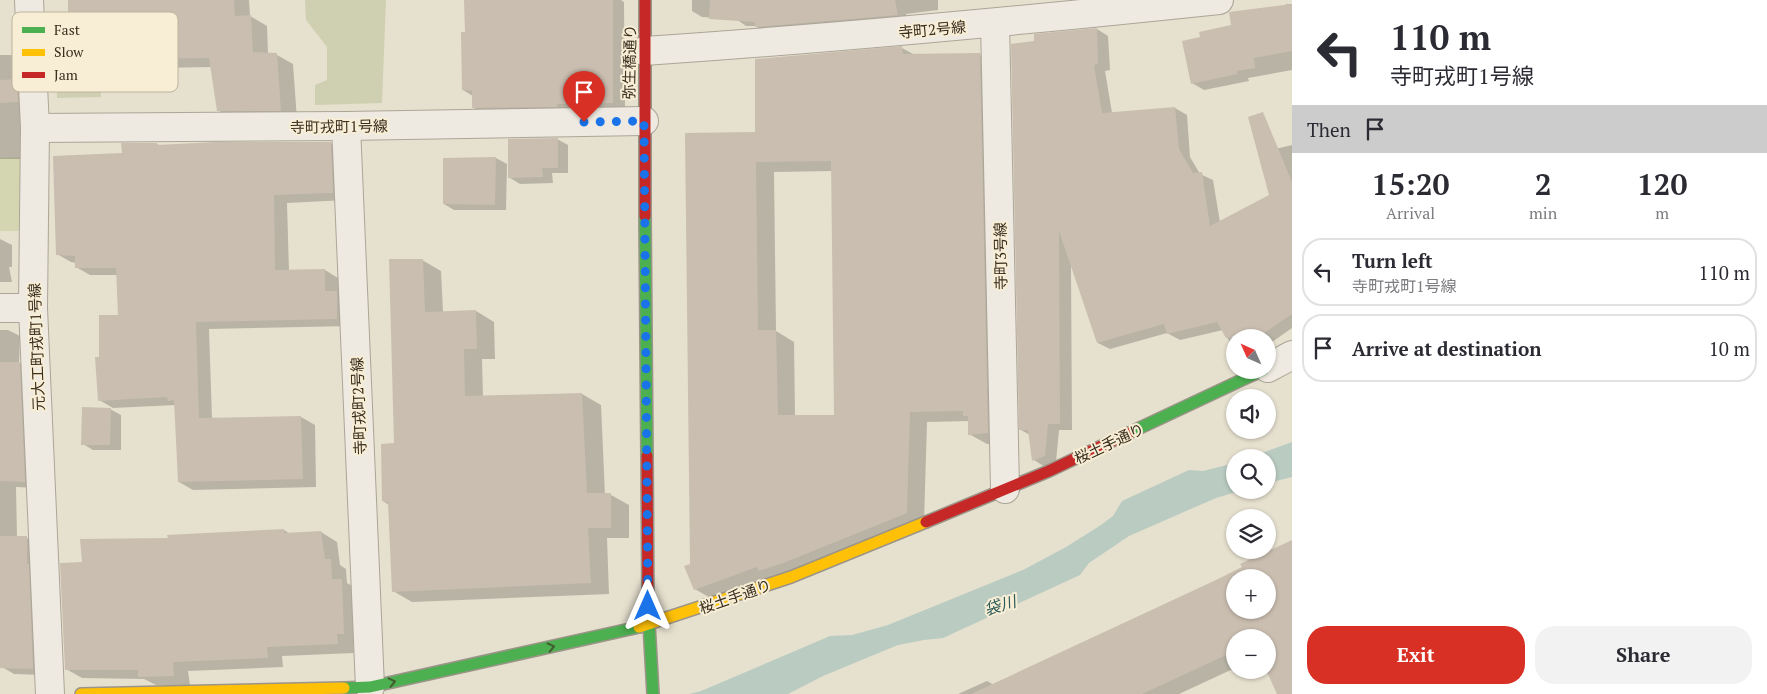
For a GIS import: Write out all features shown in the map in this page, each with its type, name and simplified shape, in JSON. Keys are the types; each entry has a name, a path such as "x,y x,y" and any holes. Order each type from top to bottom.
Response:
{"street":[{"name":"弥生橋通り","path":"645,0 644,121 648,649 653,694"},
{"name":"寺町2号線","path":"644,52 995,24 1219,0"},
{"name":"寺町3号線","path":"995,24 1005,489"},
{"name":"元大工町戎町1号線","path":"33,92 35,128 34,308 50,694"},
{"name":"寺町戎町1号線","path":"35,128 346,126 644,121"},
{"name":"寺町戎町2号線","path":"346,126 370,687"},
{"path":"0,308 34,308"},
{"path":"1276,364 1292,355"},
{"name":"桜土手通り","path":"81,694 370,687 648,625 791,577 1049,471 1244,379"}],"green space":[{"path":"305,0 386,0 382,103 315,105 315,85 327,80 327,47 306,20"},
{"path":"57,92 101,92 101,97 57,98"},
{"path":"26,157 27,231 0,231 0,158"}],"water":[{"path":"1292,442 1292,477 1276,481 1276,449 1273,449"},
{"name":"袋川","path":"1226,465 1226,495 1129,536 1089,563 1080,575 943,638 898,645 823,676 788,694 689,694 701,691 830,636 852,635 888,625 1023,570 1066,547 1101,525 1113,516 1122,501 1189,470 1203,471"}],"building":[{"path":"68,0 234,0 235,16 251,15 253,52 277,53 281,111 217,111 209,58 178,58 178,12 68,12"},
{"path":"464,0 613,0 613,103 557,104 557,107 472,108 472,91 462,90 461,32 465,32"},
{"path":"710,0 895,0 898,15 755,27 755,22 709,19"},
{"path":"1292,4 1292,51 1254,58 1255,68 1191,84 1182,41 1200,37 1199,32 1231,25 1229,12"},
{"path":"1097,28 1098,64 1094,65 1102,113 1175,107 1179,149 1193,173 1202,172 1210,226 1269,195 1248,117 1263,112 1292,182 1292,314 1270,329 1226,329 1226,338 1217,322 1167,334 1164,324 1097,343 1059,231 1060,424 1048,424 1045,456 1032,461 1028,430 1019,430 1011,44 1034,41 1034,34"},
{"path":"902,46 903,54 980,53 988,433 968,435 968,416 963,416 963,411 910,412 907,513 786,562 759,571 757,567 694,590 684,566 690,564 685,133 755,132 755,59","holes":["831,161 834,415 778,415 776,330 758,330 756,162"]},
{"path":"12,79 12,92 18,92 18,102 0,103 0,80"},
{"path":"558,138 558,168 542,168 543,177 508,178 508,139"},
{"path":"215,142 331,142 333,193 274,195 275,270 325,269 325,291 337,291 337,319 196,322 199,418 301,416 303,479 178,482 174,400 168,401 167,397 98,401 95,357 99,357 99,315 118,315 116,268 75,268 75,256 56,255 53,156 122,153 121,143 157,143 157,145"},
{"path":"496,157 495,205 443,204 443,158"},
{"path":"389,259 423,259 425,312 476,310 477,349 464,349 465,396 582,393 587,493 611,493 611,528 588,528 591,583 392,592 388,502 382,501 381,444 394,443"},
{"path":"0,362 20,362 25,482 0,481"},
{"path":"82,407 111,408 110,445 81,445"},
{"path":"284,529 284,533 321,531 325,559 331,559 332,579 342,579 344,634 337,634 338,644 267,647 268,658 173,662 174,676 138,677 138,670 65,670 60,563 82,562 80,539 168,538 167,535"},
{"path":"0,536 27,536 33,669 0,668"},
{"path":"1292,540 1292,694 1277,694 1270,679 1276,679 1276,629 1226,629 1226,655 1142,694 971,694 1226,575 1226,619 1276,619 1276,569 1238,569 1242,567 1240,564 1251,559 1276,559 1276,547"}],"traffic: fast":[{"path":"645,216 647,456"},
{"path":"1129,433 1244,379"},
{"path":"648,606 653,694"},
{"path":"344,688 370,687 639,627"}],"traffic: slow":[{"path":"639,627 791,577 926,522"},
{"path":"81,694 344,688"}],"traffic: jam":[{"path":"645,0 645,216"},
{"path":"926,522 1049,471 1129,433"},
{"path":"647,456 648,606"}],"route":[{"path":"584,122 644,121 648,606"}]}
